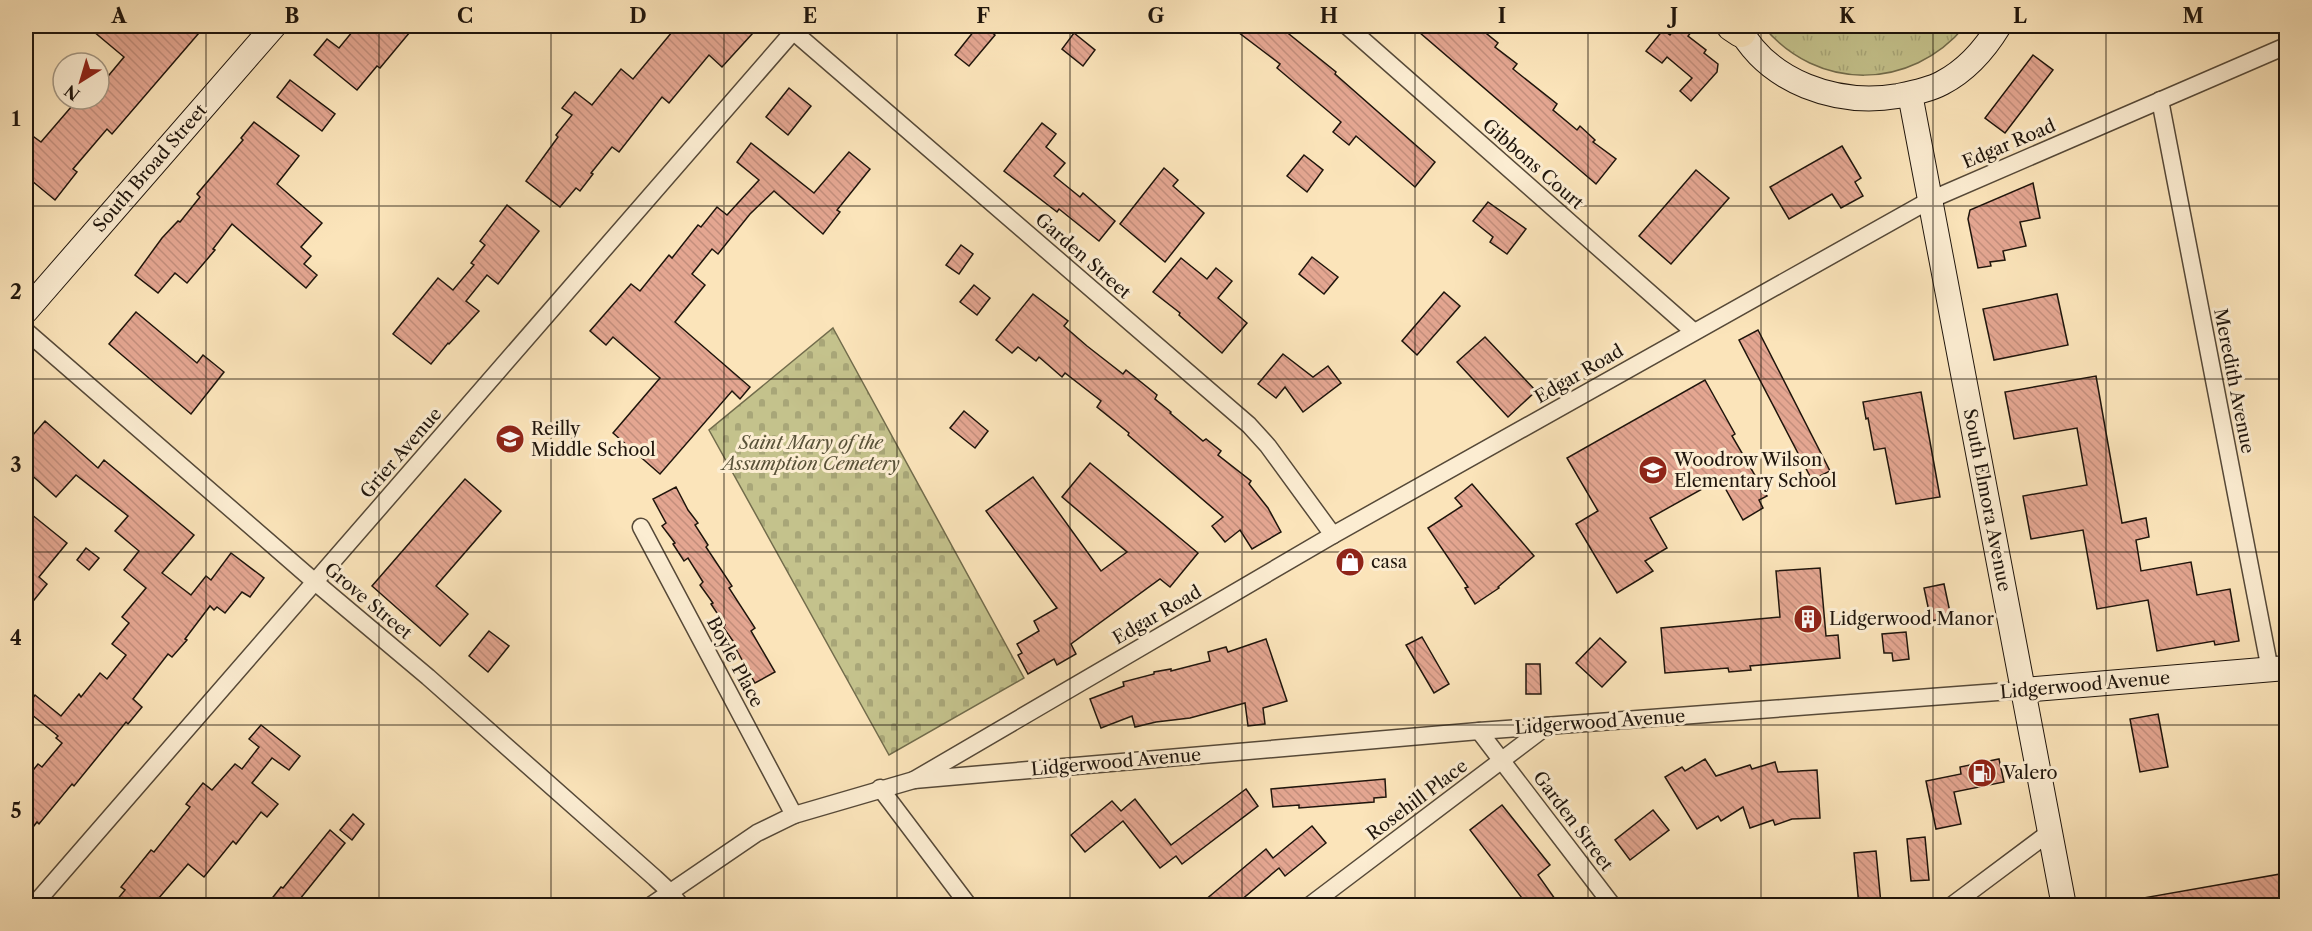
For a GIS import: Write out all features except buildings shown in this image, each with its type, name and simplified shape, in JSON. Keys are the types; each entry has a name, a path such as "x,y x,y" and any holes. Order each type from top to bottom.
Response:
{"main road":[{"name":"South Broad Street","path":"26,312 274,26"},
{"path":"1737,28 1766,61 1785,75 1812,89 1853,98 1881,98 1910,94 1942,83 1966,66 1985,48 1999,26"},
{"name":"South Elmora Avenue","path":"1910,94 2064,906"},
{"name":"Lidgerwood Avenue","path":"2024,690 2278,669"}],"street":[{"name":"Gibbons Court","path":"1347,26 1694,331"},
{"name":"Garden Street","path":"793,27 1249,425 1268,446 1333,535"},
{"name":"Grier Avenue","path":"33,906 793,27"},
{"name":"Edgar Road","path":"914,780 1333,535 1930,200 2286,46"},
{"name":"Meredith Avenue","path":"2160,100 2278,669"},
{"name":"Grove Street","path":"26,331 315,582 437,684 669,891 681,906"},
{"name":"Boyle Place","path":"641,527 794,815"},
{"name":"Lidgerwood Avenue","path":"914,780 1548,725 2024,690"},
{"name":"Rosehill Place","path":"1309,906 1548,725"},
{"name":"Garden Street","path":"1479,731 1612,906"},
{"path":"650,906 757,833 794,815 880,788 914,780"},
{"path":"880,788 969,906"},
{"path":"1951,906 2050,832"}],"green space":[{"path":"1763,26 1965,26 1943,47 1918,63 1892,72 1864,75 1836,72 1810,63 1785,48"},
{"name":"Saint Mary of the Assumption Cemetery","path":"833,328 1024,678 889,755 709,430"}],"place":[{"name":"Reilly Middle School","path":"510,439"},
{"name":"Woodrow Wilson Elementary School","path":"1653,470"},
{"name":"casa","path":"1350,562"},
{"name":"Lidgerwood Manor","path":"1808,619"},
{"name":"Valero","path":"1982,773"}]}
